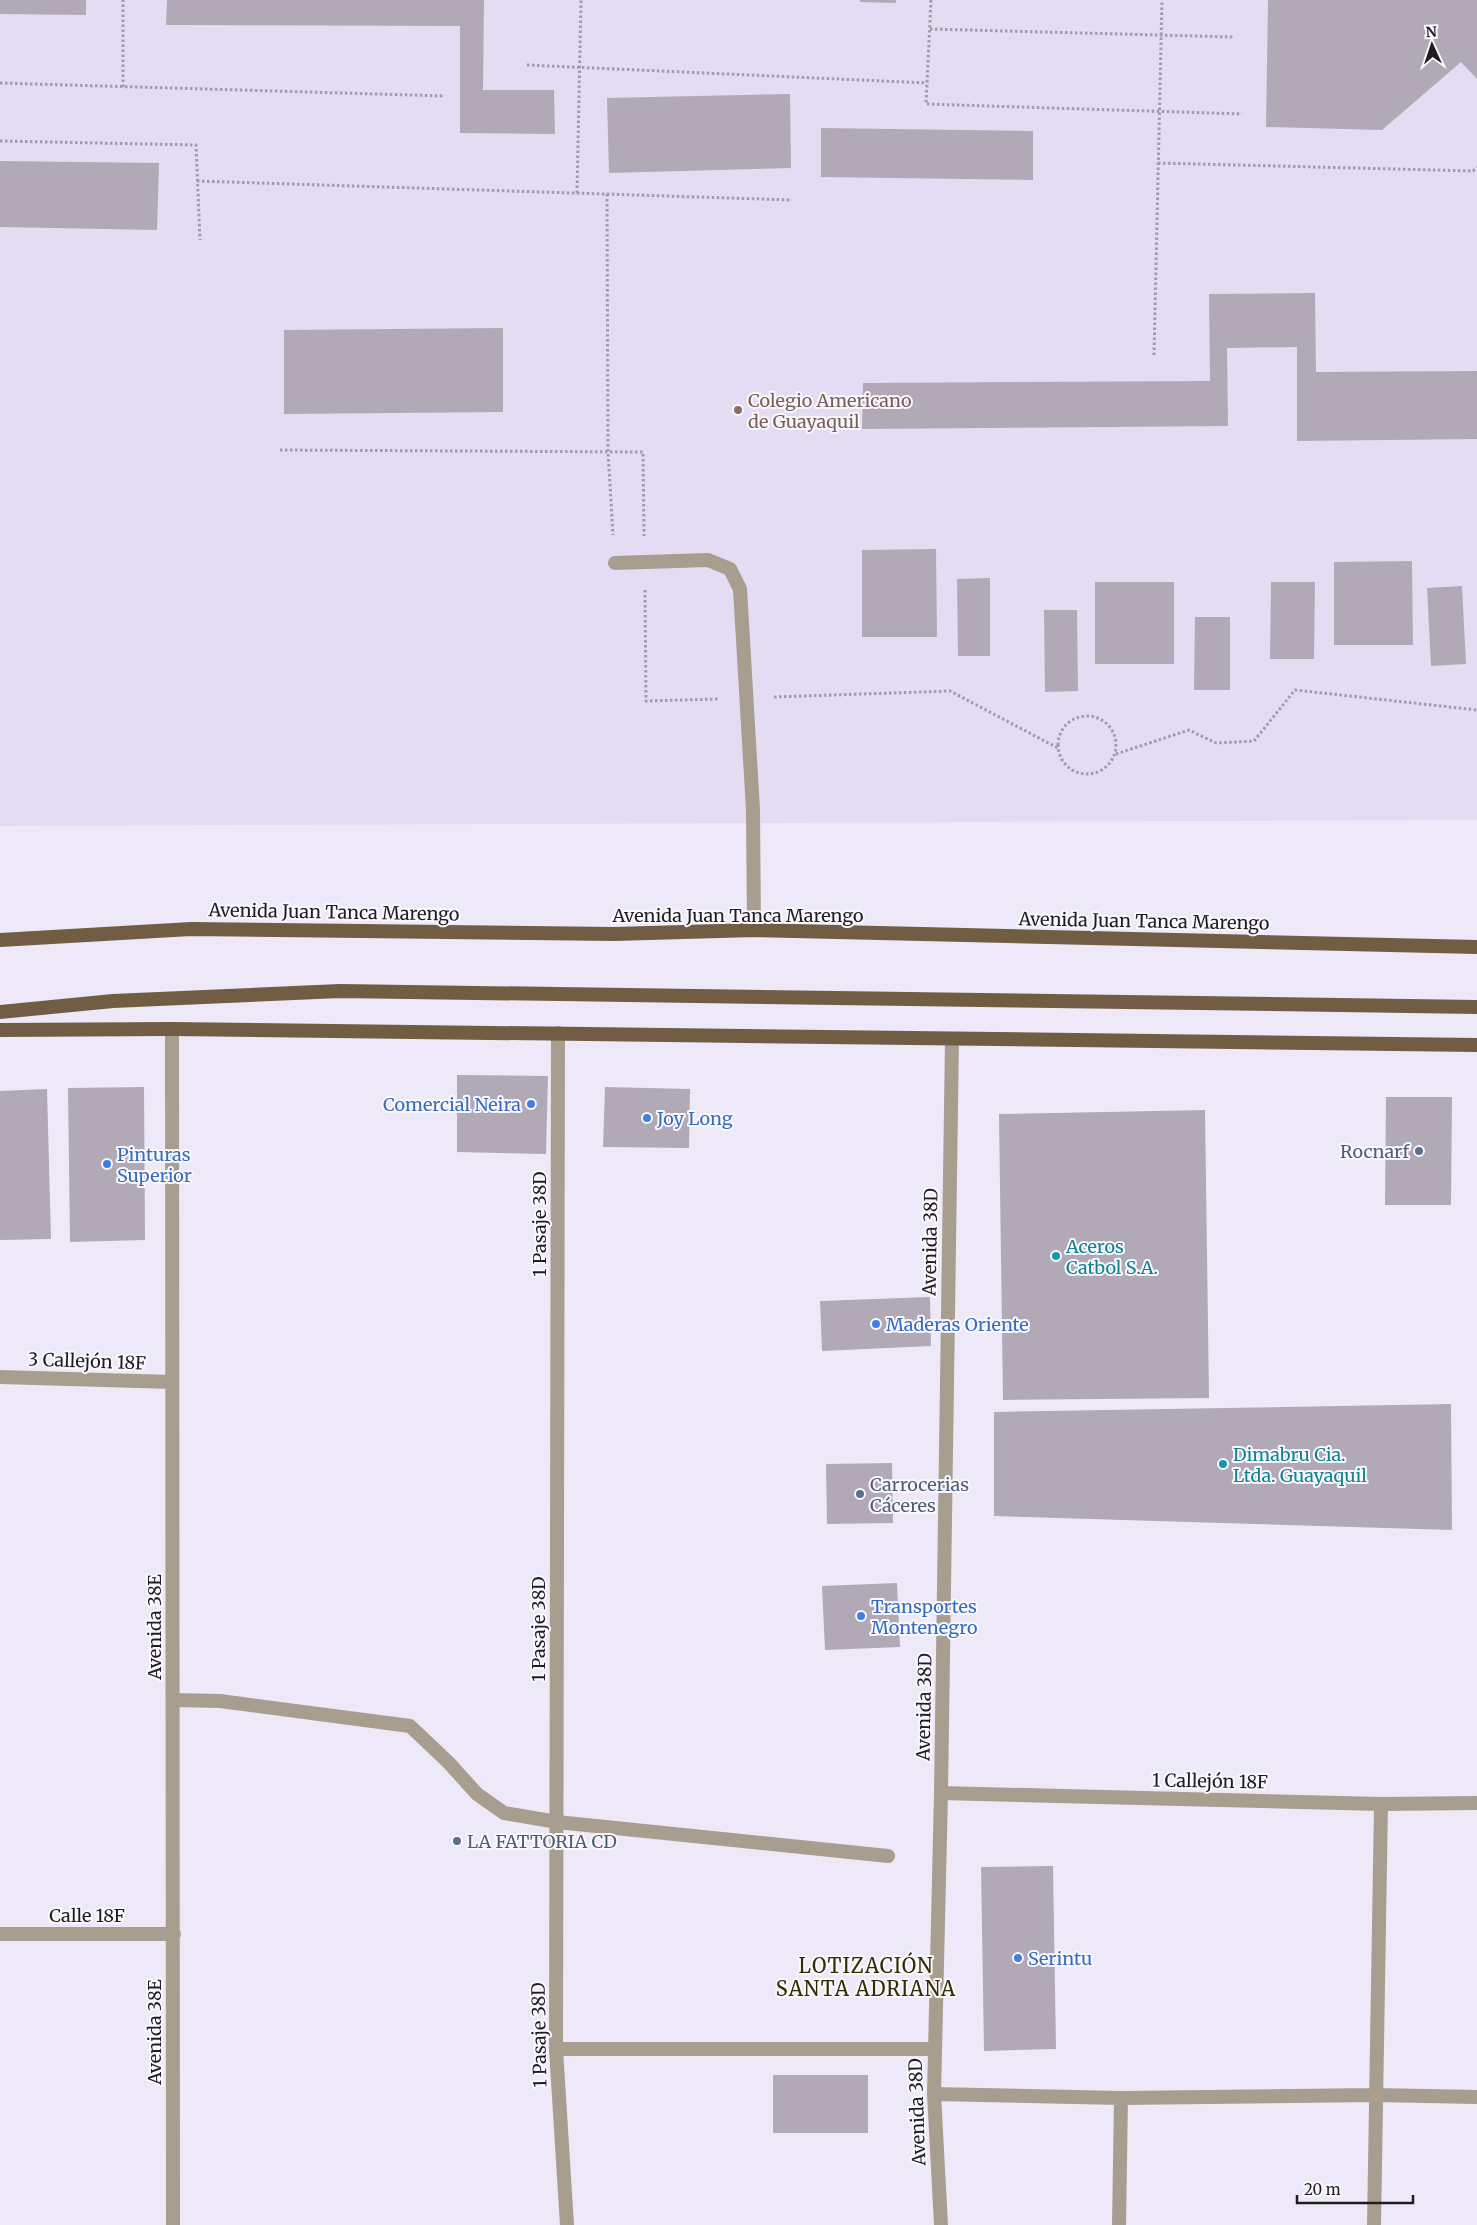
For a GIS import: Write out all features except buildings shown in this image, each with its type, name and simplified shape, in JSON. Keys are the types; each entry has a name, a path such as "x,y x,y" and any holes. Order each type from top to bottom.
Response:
{"main road":[{"name":"Avenida Juan Tanca Marengo","path":"0,940 191,929 614,934 754,930 1477,947"},
{"path":"0,1012 113,1001 340,991 1477,1007"},
{"path":"0,1030 172,1029 1477,1045"}],"street":[{"path":"615,563 708,560 730,569 740,590 752,810 754,930"},
{"name":"Avenida 38E","path":"172,1029 173,2225"},
{"name":"1 Pasaje 38D","path":"558,1034 556,2049 567,2225"},
{"name":"Avenida 38D","path":"941,2225 934,2094 934,2049 941,1793 952,1039"},
{"name":"3 Callejón 18F","path":"0,1377 172,1382"},
{"path":"173,1700 220,1701 410,1726 477,1794 504,1813 557,1822 888,1856"},
{"name":"1 Callejón 18F","path":"941,1793 1382,1804 1477,1803"},
{"path":"1374,2225 1382,1804"},
{"name":"Calle 18F","path":"0,1934 174,1934"},
{"path":"556,2049 934,2049"},
{"path":"934,2094 1122,2098 1375,2095 1477,2097"},
{"path":"1119,2225 1122,2098"}],"path":[{"path":"123,0 123,86"},
{"path":"577,193 581,0"},
{"path":"931,0 926,104 1242,114"},
{"path":"1154,355 1162,0"},
{"path":"930,29 1234,37"},
{"path":"527,65 927,83"},
{"path":"0,83 445,96"},
{"path":"0,141 196,145 200,240"},
{"path":"1158,163 1473,171 1477,167"},
{"path":"197,181 792,200"},
{"path":"607,194 608,452 615,563"},
{"path":"280,450 643,452"},
{"path":"1116,754 1189,730 1216,743 1254,741 1294,690 1477,710"},
{"path":"646,701 950,691 1058,748"},
{"path":"1095,717 1111,727 1116,736 1116,754 1104,770 1085,775 1075,772 1066,766 1060,758 1058,748 1062,730 1076,718 1095,717"}],"shaded area":[{"name":"Colegio Americano de Guayaquil","path":"0,0 1477,0 1477,820 0,826"}],"place":[{"name":"Colegio Americano de Guayaquil","path":"738,410"},
{"name":"Comercial Neira","path":"531,1104"},
{"name":"Joy Long","path":"647,1118"},
{"name":"Rocnarf","path":"1419,1151"},
{"name":"Pinturas Superior","path":"107,1164"},
{"name":"Aceros Catbol S.A.","path":"1056,1256"},
{"name":"Maderas Oriente","path":"876,1324"},
{"name":"Dimabru Cia. Ltda. Guayaquil","path":"1223,1464"},
{"name":"Carrocerias Cáceres","path":"860,1494"},
{"name":"Transportes Montenegro","path":"861,1616"},
{"name":"LA FATTORIA CD","path":"457,1841"},
{"name":"Serintu","path":"1018,1958"}],"district":[{"name":"LOTIZACIÓN SANTA ADRIANA","path":"866,1976"}]}
